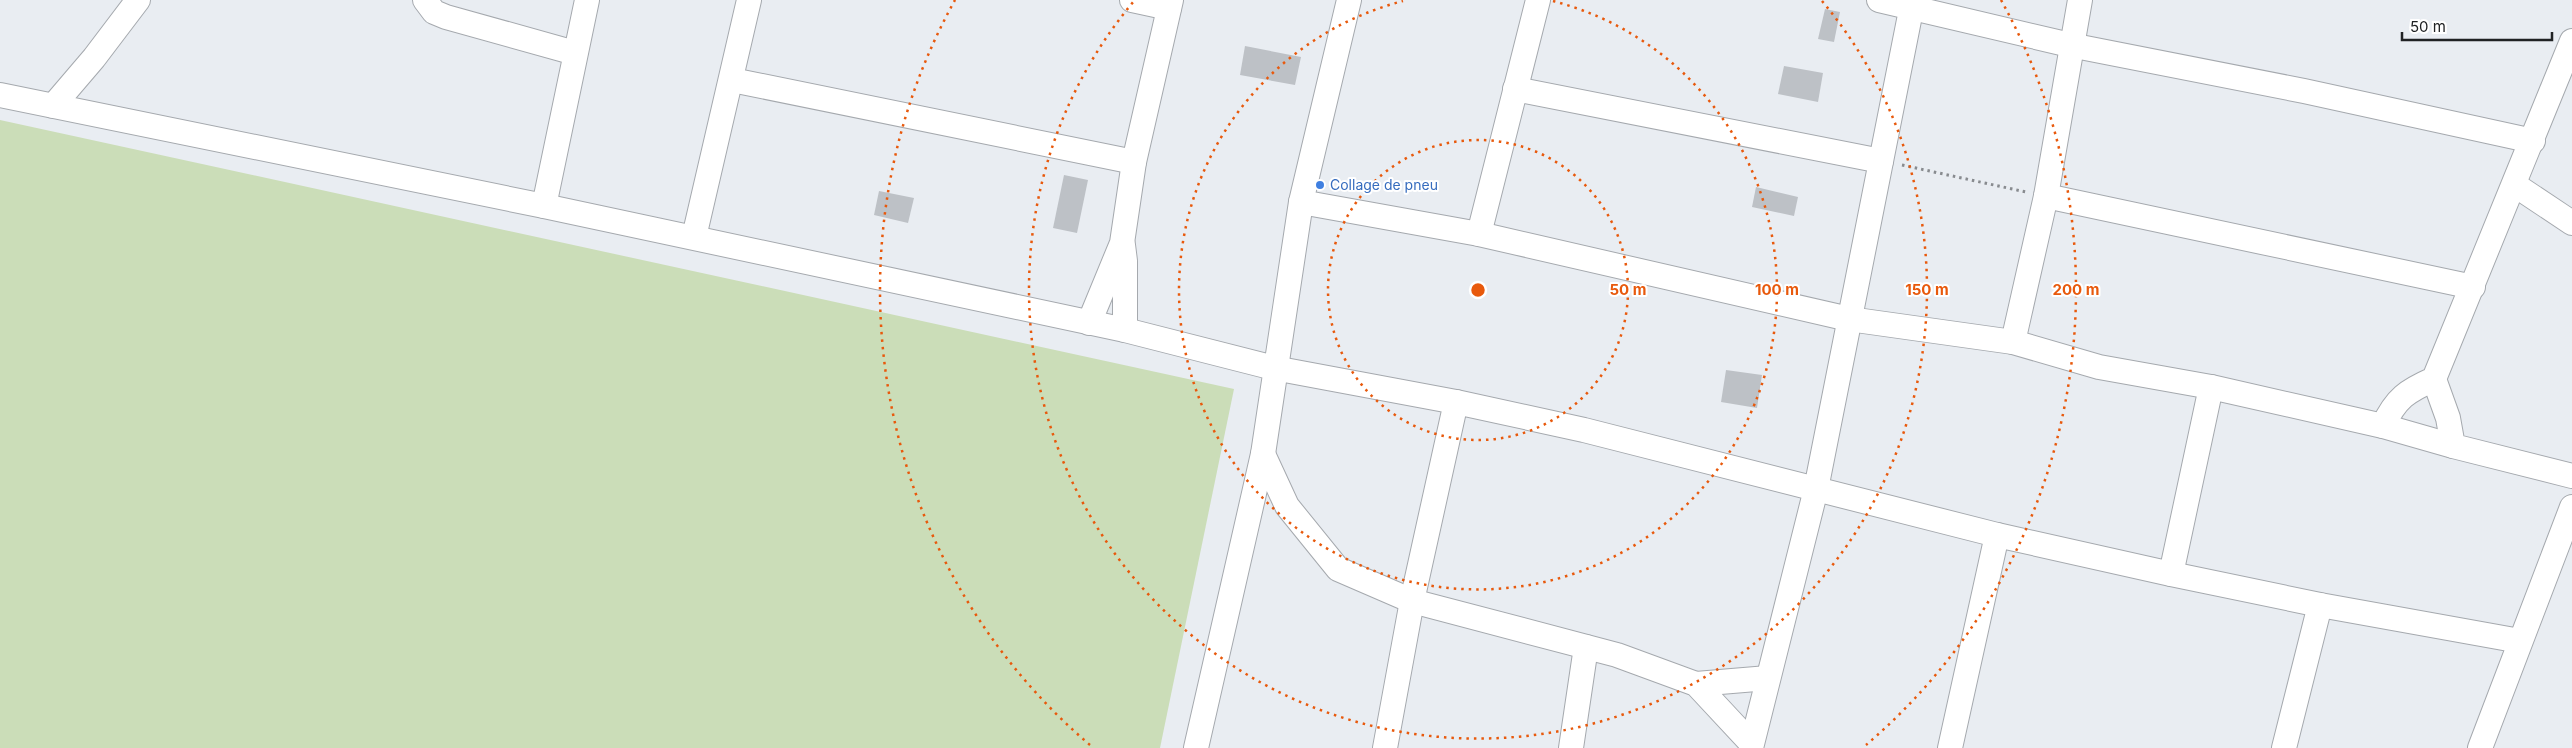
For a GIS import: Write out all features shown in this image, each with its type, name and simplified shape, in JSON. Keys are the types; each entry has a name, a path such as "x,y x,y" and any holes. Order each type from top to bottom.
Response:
{"street":[{"path":"53,106 94,58 138,0"},
{"path":"425,0 434,12 446,17 575,53"},
{"path":"544,206 587,0"},
{"path":"694,237 732,80 749,0"},
{"path":"1089,322 1122,243 1134,162 1170,4 1132,0"},
{"path":"1196,748 1263,454 1274,368 1301,202 1349,0"},
{"path":"1479,234 1538,0"},
{"path":"1880,0 1912,3 2070,46 2304,92 2532,141"},
{"path":"2013,342 2046,196 2070,46 2080,0"},
{"path":"1751,746 1816,489 1912,3"},
{"path":"2453,446 2448,418 2434,379 2515,185 2572,41"},
{"path":"732,80 1134,162"},
{"path":"1516,89 1881,161"},
{"path":"0,96 694,237 1126,330 1274,368 1456,402 1584,430 1998,535 2170,574 2320,605 2520,641"},
{"path":"2515,185 2572,223"},
{"path":"2046,196 2473,287"},
{"path":"1301,202 1479,234 1849,318 2013,342 2099,367 2211,387 2383,426 2572,476"},
{"path":"1122,243 1125,261 1126,330"},
{"path":"2383,426 2390,410 2406,391 2434,379"},
{"path":"2170,574 2211,387"},
{"path":"1385,748 1412,601 1456,402"},
{"path":"1263,454 1287,506 1324,550 1332,564 1338,569 1412,601 1644,663 1696,684 1751,746"},
{"path":"2480,748 2572,507"},
{"path":"1950,748 1998,535"},
{"path":"2284,748 2320,605"},
{"path":"1571,748 1586,647"},
{"path":"1696,684 1768,678"}],"path":[{"path":"1881,161 2046,196"}],"green space":[{"path":"0,120 1234,389 1160,748 0,748"}],"building":[{"path":"1825,9 1840,12 1834,42 1818,39"},
{"path":"1245,46 1301,57 1295,85 1240,75"},
{"path":"1784,66 1823,73 1818,102 1778,94"},
{"path":"1064,175 1088,180 1077,233 1053,228"},
{"path":"1756,187 1798,197 1794,216 1752,207"},
{"path":"879,191 914,198 908,223 874,215"},
{"path":"1726,370 1762,375 1757,408 1721,402"}],"place":[{"name":"Collage de pneu","path":"1320,185"}]}
